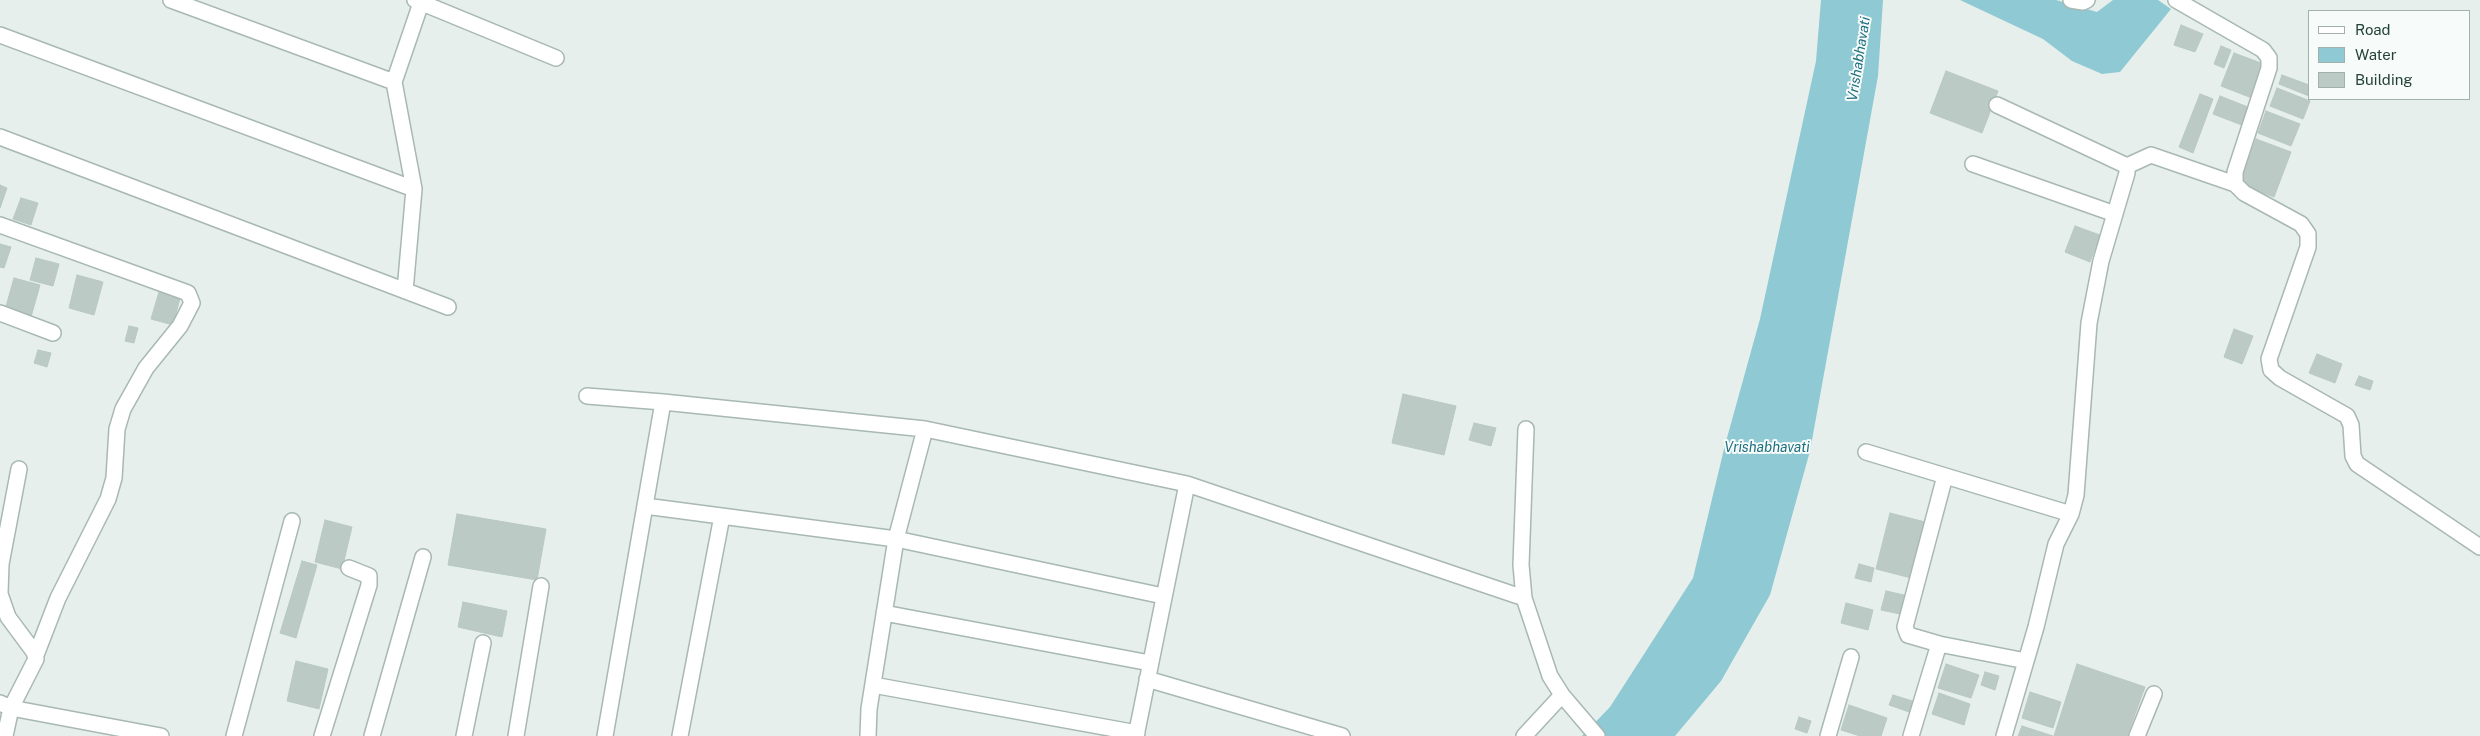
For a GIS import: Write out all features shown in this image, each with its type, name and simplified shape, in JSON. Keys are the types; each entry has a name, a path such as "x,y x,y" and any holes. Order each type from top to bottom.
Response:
{"street":[{"path":"171,0 394,82"},
{"path":"2071,0 2083,2 2087,0"},
{"path":"2176,0 2263,50 2269,58 2269,68 2235,172 2235,184"},
{"path":"405,291 414,189 394,82 420,1 556,58"},
{"path":"0,36 414,189"},
{"path":"1997,104 2127,166"},
{"path":"0,137 448,307"},
{"path":"2127,166 2151,155 2235,184 2244,193 2301,224 2308,234 2308,246 2269,359 2271,370 2280,378 2347,416 2351,425 2353,456 2357,464 2480,547"},
{"path":"1973,164 2115,214"},
{"path":"2004,736 2026,661 2056,544 2071,514 2076,495 2089,323 2101,261 2127,173 2127,166"},
{"path":"0,225 188,293 192,303 180,326 146,368 123,409 117,429 114,478 108,499 58,598 35,662 6,705 5,736"},
{"path":"0,313 53,332"},
{"path":"587,396 925,429 1187,484 1524,598"},
{"path":"604,736 663,402"},
{"path":"868,736 869,709 896,539 925,429"},
{"path":"1526,429 1521,565 1524,598 1550,676 1565,699 1596,736"},
{"path":"1866,452 2071,514"},
{"path":"19,469 1,564 0,594 8,617 36,655"},
{"path":"1945,476 1905,627 1908,635 1939,644 2026,661"},
{"path":"873,685 1137,735 1163,596 1187,484"},
{"path":"645,506 896,539 1163,596"},
{"path":"680,736 722,516"},
{"path":"234,736 292,521"},
{"path":"372,736 423,557"},
{"path":"322,736 369,586 369,576 349,568"},
{"path":"516,736 541,586"},
{"path":"884,613 1150,663"},
{"path":"464,736 482,643"},
{"path":"1911,736 1939,644"},
{"path":"1828,736 1851,657"},
{"path":"1147,679 1342,736"},
{"path":"2137,736 2154,694"},
{"path":"1524,736 1565,699"},
{"path":"6,705 161,736"}],"water":[{"name":"Vrishabhavati","path":"1821,0 1883,0 1878,76 1810,451 1770,595 1721,681 1675,736 1582,736 1610,707 1693,578 1725,445 1760,319 1816,61"},
{"path":"1960,0 2056,0 2097,12 2113,0 2158,0 2171,9 2120,72 2102,74 2072,61 2043,39"}],"building":[{"path":"2181,25 2203,34 2195,52 2174,45"},
{"path":"2221,46 2231,50 2224,68 2214,64"},
{"path":"2234,53 2269,66 2257,100 2221,86"},
{"path":"1946,71 1998,91 1982,133 1930,113"},
{"path":"2282,75 2308,85 2308,96 2279,84"},
{"path":"2277,88 2310,101 2303,119 2270,106"},
{"path":"2200,94 2213,99 2193,153 2179,147"},
{"path":"2220,96 2253,109 2247,127 2213,114"},
{"path":"2266,111 2300,124 2291,146 2258,133"},
{"path":"2256,139 2291,152 2274,197 2239,184"},
{"path":"0,185 7,188 0,208"},
{"path":"21,198 38,203 31,225 13,219"},
{"path":"2075,226 2100,235 2090,262 2065,252"},
{"path":"0,244 11,247 4,268 0,267"},
{"path":"36,258 59,264 53,286 30,280"},
{"path":"77,275 103,282 94,315 69,308"},
{"path":"14,278 40,285 31,317 5,310"},
{"path":"159,292 180,298 173,325 151,319"},
{"path":"129,326 138,328 134,343 125,341"},
{"path":"2234,329 2253,336 2242,364 2224,357"},
{"path":"38,350 51,353 47,367 34,363"},
{"path":"2317,354 2342,364 2335,383 2309,373"},
{"path":"2359,376 2373,381 2370,390 2355,385"},
{"path":"1403,394 1456,406 1444,455 1392,443"},
{"path":"1474,423 1496,428 1491,446 1469,440"},
{"path":"1890,513 1929,523 1915,579 1876,569"},
{"path":"457,514 546,529 537,580 448,565"},
{"path":"325,520 352,527 342,569 315,562"},
{"path":"302,561 317,565 296,638 280,633"},
{"path":"1859,564 1874,568 1871,582 1855,578"},
{"path":"1886,591 1904,595 1900,614 1881,610"},
{"path":"463,602 507,611 502,637 458,627"},
{"path":"1846,603 1873,610 1868,630 1841,623"},
{"path":"296,661 328,669 319,709 287,701"},
{"path":"1946,664 1979,675 1971,698 1938,688"},
{"path":"2077,664 2145,687 2127,736 2054,736"},
{"path":"1985,672 1999,676 1995,690 1981,685"},
{"path":"2030,692 2061,702 2053,728 2022,718"},
{"path":"1939,693 1970,704 1964,725 1932,714"},
{"path":"1893,695 1919,703 1915,714 1889,705"},
{"path":"1849,705 1887,718 1881,736 1860,736 1841,730"},
{"path":"1799,717 1811,721 1807,733 1795,729"},
{"path":"2022,726 2053,736 2018,736"}]}
